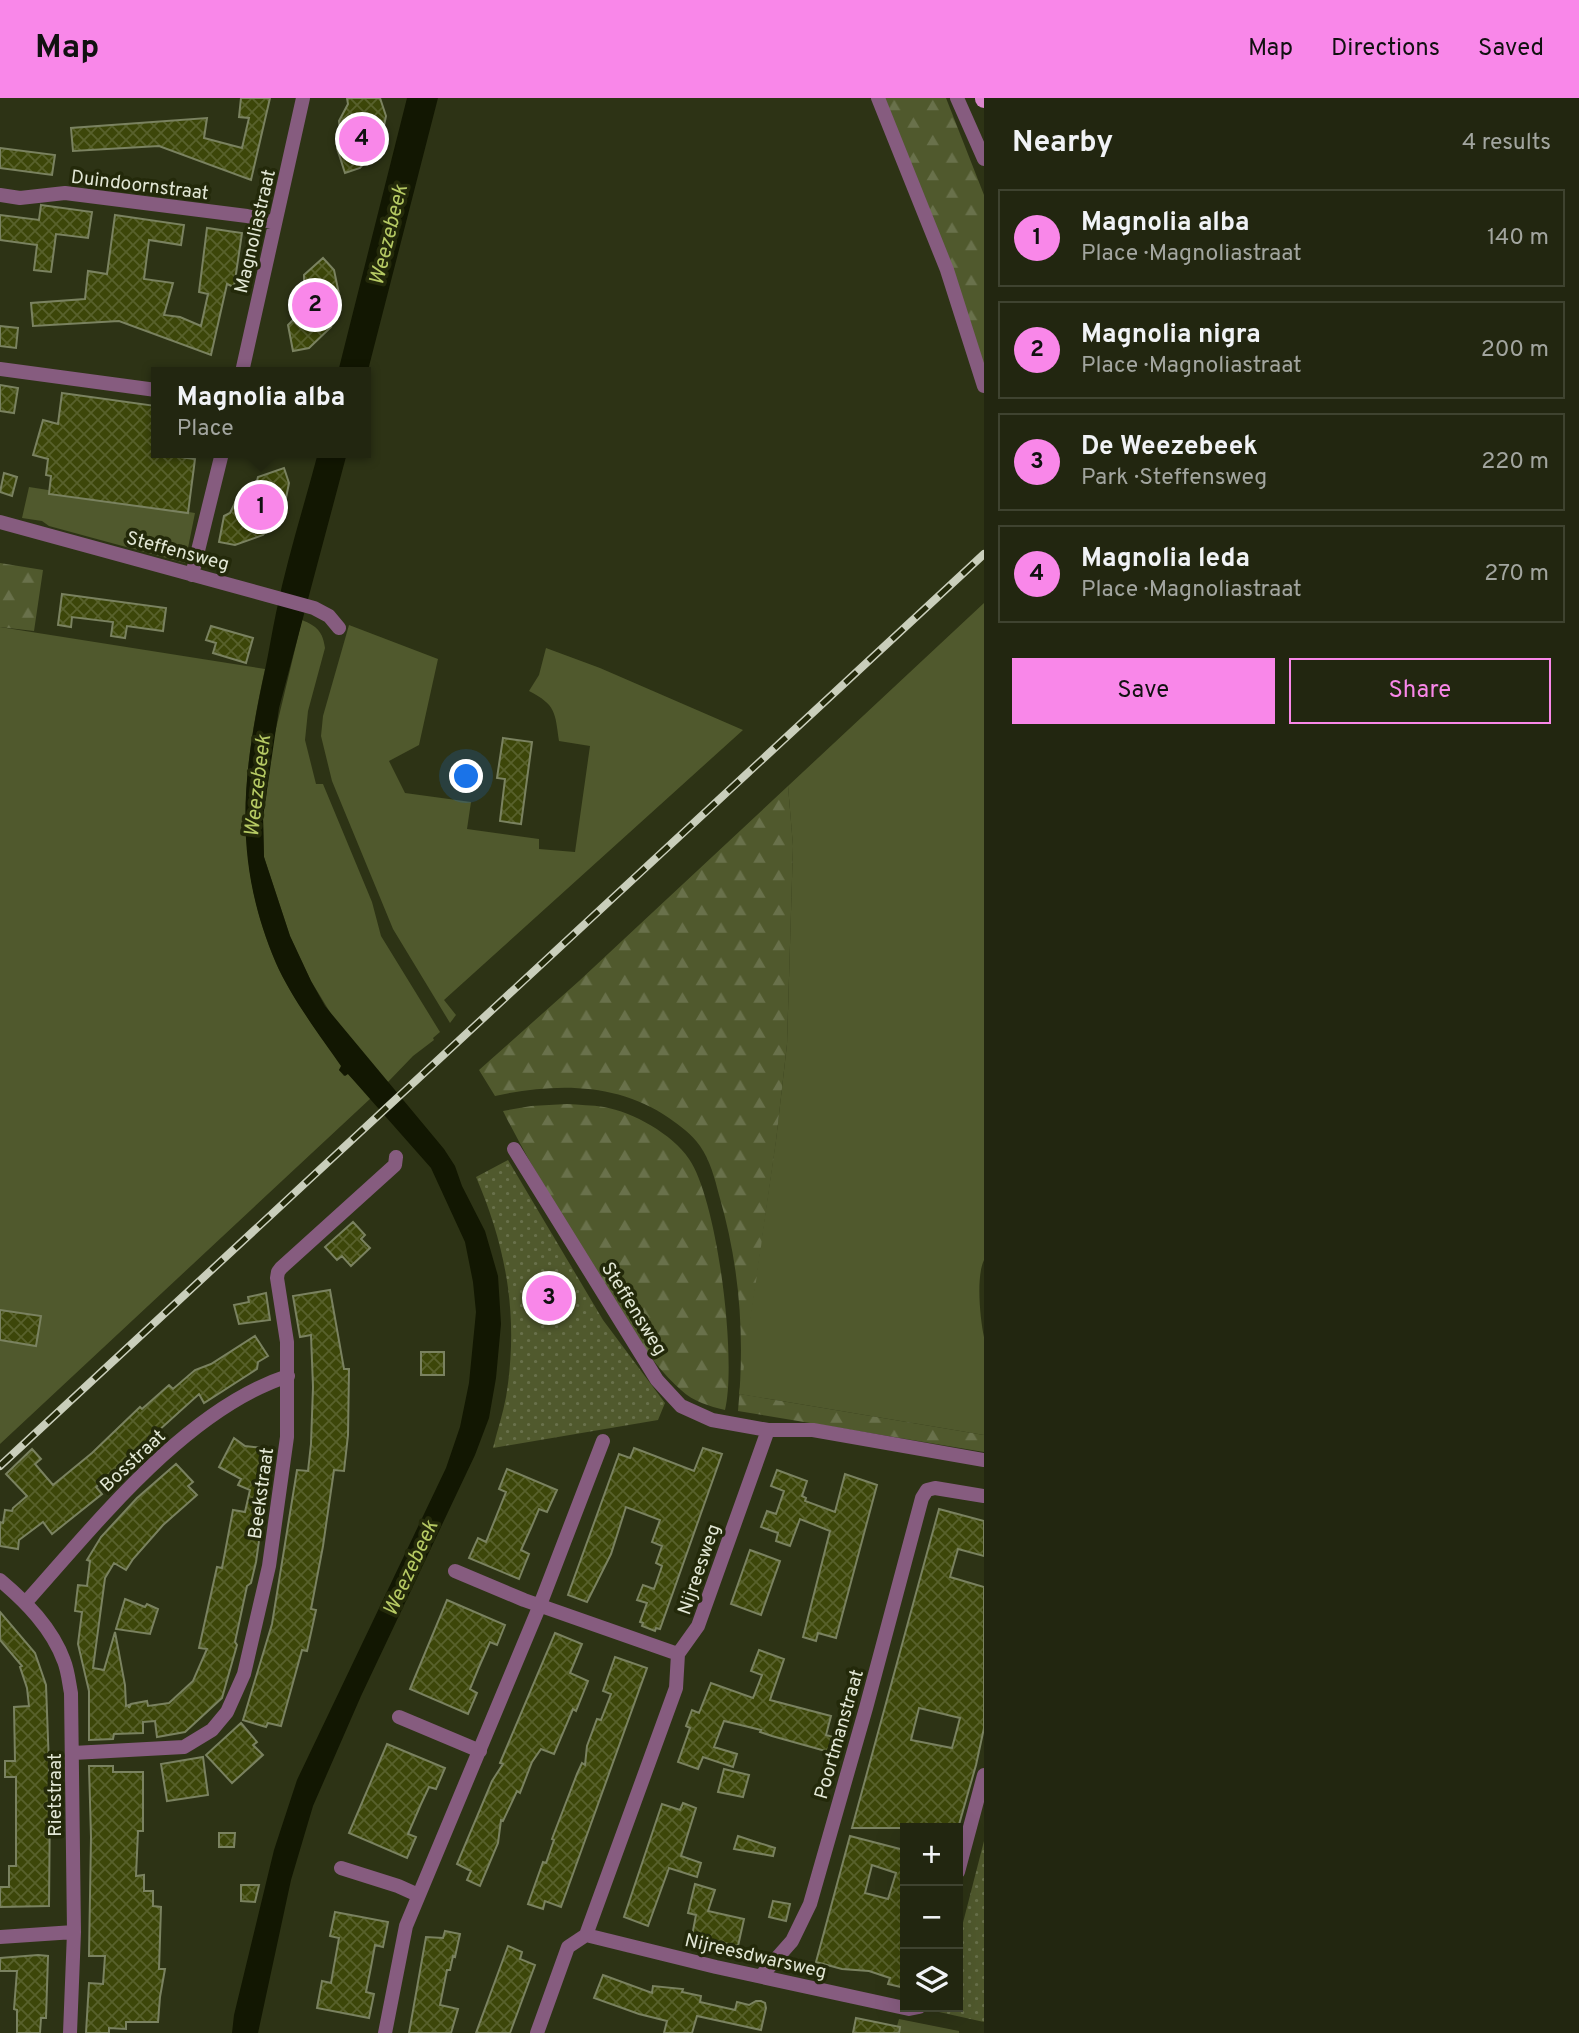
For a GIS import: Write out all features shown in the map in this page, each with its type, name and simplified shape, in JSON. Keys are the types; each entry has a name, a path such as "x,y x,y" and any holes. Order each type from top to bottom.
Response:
{"street":[{"name":"Magnoliastraat","path":"243,367 303,98"},
{"path":"878,98 947,270 984,386"},
{"path":"957,98 984,159"},
{"name":"Duindoornstraat","path":"0,195 20,198 65,193 247,216 275,223"},
{"path":"0,369 151,389"},
{"path":"192,575 221,458"},
{"name":"Steffensweg","path":"0,522 314,608 329,616 339,628"},
{"name":"Steffensweg","path":"514,1149 657,1380 668,1393 681,1406 712,1420 768,1430"},
{"name":"Beekstraat","path":"73,1753 184,1747 212,1730 227,1712 244,1674 269,1566 288,1437 287,1342 278,1272 395,1165 396,1157"},
{"name":"Bosstraat","path":"26,1602 113,1503 212,1414 267,1383 288,1376"},
{"path":"768,1430 813,1430 984,1460"},
{"name":"Nijreesweg","path":"678,1654 698,1626 768,1430"},
{"path":"385,2033 404,1932 540,1605 603,1441"},
{"name":"Poortmanstraat","path":"761,1976 792,1941 810,1904 922,1498 927,1490 935,1488 984,1496"},
{"path":"455,1571 540,1605 678,1654 676,1688 586,1935 568,1947 537,2033"},
{"name":"Rietstraat","path":"0,1580 26,1602 54,1641 64,1661 71,1693 74,1931 70,2033"},
{"path":"399,1717 480,1751"},
{"path":"963,1853 984,1775"},
{"path":"341,1868 418,1895"},
{"path":"0,1937 74,1931"},
{"name":"Nijreesdwarsweg","path":"586,1935 716,1967 900,2007"}],"green space":[{"path":"883,98 946,98 984,195 984,371"},
{"path":"29,487 195,513 185,563 49,526 42,521 22,518"},
{"path":"0,563 43,570 34,631 0,627"},
{"path":"984,603 984,1260 979,1287 984,1337 984,1435 739,1394 776,1140 787,1044 793,846 788,786"},
{"path":"302,620 318,630 325,648 308,711 305,740 316,784 323,784 372,902 381,936 440,1032 387,1083 336,1022 311,981 290,936 264,857 263,817 273,741"},
{"path":"349,625 438,659 419,745 389,761 405,793 471,802 467,829 539,839 539,849 575,852 590,746 559,741 553,710 529,691 539,675 546,648 600,668 743,730 444,1000 456,1015 450,1023 393,929 332,781 321,736 323,716"},
{"path":"0,627 265,669 251,745 246,817 253,889 262,926 276,963 306,1016 342,1066 339,1070 344,1076 347,1073 371,1098 0,1444"},
{"path":"788,786 793,846 787,1044 740,1394 984,1435 984,1452 738,1411 741,1329 732,1248 712,1170 697,1142 669,1118 628,1098 607,1092 562,1088 495,1096 479,1070 579,981"},
{"path":"567,1104 604,1107 639,1119 673,1141 689,1159 709,1209 722,1282 729,1356 725,1410 691,1398 668,1378 645,1350 548,1193 503,1111"},
{"path":"508,1160 603,1320 665,1403 658,1420 493,1448 506,1397 510,1368 510,1312 503,1257 476,1177"},
{"path":"984,1841 984,2022 939,2012 963,2012 963,1923"},
{"path":"899,2019 959,2031 959,2033 895,2033"}],"water":[{"name":"Weezebeek","path":"407,98 438,98 369,367 339,367"},
{"name":"Weezebeek","path":"317,458 346,458 279,708 263,817 264,857 290,936 325,1006 444,1149 455,1166 485,1231 498,1276 501,1324 489,1418 475,1455 361,1696 313,1806 291,1880 258,2033 232,2033 274,1850 297,1780 446,1468 460,1427 469,1383 476,1312 465,1242 431,1168 348,1074 345,1076 339,1070 341,1066 282,976 262,925 252,889 245,818 251,746 290,553"}],"building":[{"path":"241,98 270,98 251,180 159,146 73,151 71,128 207,118 204,138 242,148 249,118 239,117"},
{"path":"347,98 380,98 386,116 380,145 360,168 345,173 337,148 341,141 339,121 348,104"},
{"path":"0,148 55,155 52,175 0,168"},
{"path":"41,205 92,212 88,238 56,234 51,272 34,270 37,245 0,240 0,215 39,220"},
{"path":"115,215 184,225 181,245 149,240 144,279 173,283 164,315 180,317 201,326 208,294 199,292 207,228 242,233 234,287 227,284 211,355 119,321 33,326 31,303 85,299 88,271 107,274"},
{"path":"323,258 334,270 340,299 331,327 309,348 293,351 288,325 293,320 293,300 304,282 304,275"},
{"path":"0,326 18,328 16,348 0,346"},
{"path":"0,385 18,388 14,413 0,411"},
{"path":"62,393 151,405 151,458 195,459 188,513 49,494 51,476 46,475 48,459 33,455 43,420 58,424"},
{"path":"284,468 289,483 283,513 263,535 235,545 219,542 224,516 230,513 240,493 257,481 258,477"},
{"path":"4,473 17,477 12,496 0,492"},
{"path":"62,594 166,608 163,631 127,626 125,638 111,636 113,622 72,617 71,627 58,625"},
{"path":"211,626 253,638 246,663 213,653 216,643 206,640"},
{"path":"503,738 532,742 521,824 500,821 505,779 497,778"},
{"path":"353,1222 365,1235 361,1239 370,1248 351,1266 342,1256 337,1260 325,1247"},
{"path":"330,1290 344,1369 349,1369 348,1435 344,1471 334,1470 311,1609 316,1610 307,1651 302,1650 281,1726 268,1723 266,1727 243,1720 272,1624 297,1470 308,1471 311,1444 311,1335 300,1337 293,1296"},
{"path":"266,1293 270,1320 239,1324 234,1305 249,1302 248,1297"},
{"path":"0,1310 41,1316 36,1346 0,1340"},
{"path":"255,1336 268,1356 258,1362 257,1369 204,1403 199,1394 96,1487 102,1494 52,1534 43,1522 19,1540 18,1549 0,1546 0,1522 3,1523 5,1510 12,1511 27,1496 6,1474 32,1449 41,1459 35,1464 53,1485 92,1453 140,1407 142,1409 169,1385 173,1389 195,1370 211,1364"},
{"path":"421,1352 444,1352 444,1375 421,1375"},
{"path":"234,1438 245,1446 272,1449 256,1562 251,1583 247,1586 235,1642 237,1645 222,1698 185,1732 157,1737 155,1721 143,1722 143,1733 114,1734 113,1739 89,1740 89,1691 78,1644 82,1612 75,1611 78,1585 87,1586 90,1561 87,1560 101,1537 137,1498 176,1464 193,1482 188,1486 197,1495 163,1525 126,1570 114,1563 105,1578 93,1668 104,1670 115,1632 126,1706 129,1705 129,1708 131,1704 147,1701 148,1706 169,1703 193,1681 207,1649 199,1648 217,1567 222,1568 233,1510 245,1512 250,1490 238,1485 241,1479 219,1467"},
{"path":"634,1448 694,1471 703,1448 722,1454 660,1629 656,1628 655,1631 642,1626 643,1623 640,1622 647,1603 637,1600 643,1585 654,1589 662,1566 656,1563 662,1546 652,1542 660,1520 626,1507 611,1554 587,1602 568,1595 619,1454 630,1458"},
{"path":"507,1469 557,1490 547,1512 539,1509 521,1550 529,1554 519,1579 469,1558 478,1538 486,1542 506,1492 499,1489"},
{"path":"777,1470 807,1481 802,1496 806,1498 805,1501 835,1512 845,1474 877,1485 836,1638 818,1633 816,1641 803,1637 830,1531 800,1519 790,1546 776,1541 778,1533 761,1527 767,1511 776,1514 784,1491 771,1486"},
{"path":"939,1509 984,1521 984,1556 958,1549 950,1577 984,1587 984,1728 959,1823 900,1823 900,1828 852,1828","holes":["919,1708 960,1718 952,1748 911,1740"]},
{"path":"750,1550 780,1561 761,1615 731,1604"},
{"path":"125,1599 158,1609 150,1634 116,1629"},
{"path":"447,1600 505,1625 497,1645 490,1642 479,1667 470,1689 477,1693 468,1714 410,1689"},
{"path":"0,1612 35,1653 46,1685 50,1793 49,1906 0,1907 0,1887 9,1887 9,1866 16,1866 16,1777 5,1777 5,1761 15,1761 14,1707 29,1706 20,1667 22,1666 0,1640"},
{"path":"555,1633 582,1644 570,1673 588,1681 554,1754 541,1749 532,1762 520,1793 517,1791 503,1821 501,1820 498,1843 480,1886 467,1880 471,1871 457,1864 492,1781 503,1764 500,1763"},
{"path":"759,1650 784,1659 770,1700 831,1716 826,1735 833,1737 829,1752 724,1721 714,1747 737,1754 733,1767 703,1757 698,1769 678,1762 690,1728 686,1726 692,1710 699,1713 711,1683 753,1698 762,1675 751,1671"},
{"path":"615,1657 647,1668 561,1907 545,1901 543,1909 528,1904 543,1862 546,1863 554,1840 552,1839 577,1774 582,1763 585,1765 587,1746 597,1719 601,1720 611,1694 603,1691"},
{"path":"241,1723 257,1742 253,1745 263,1755 232,1783 206,1755"},
{"path":"387,1744 445,1768 436,1789 429,1787 408,1834 416,1837 407,1858 349,1833"},
{"path":"203,1757 208,1795 167,1801 161,1764"},
{"path":"89,1766 113,1766 113,1772 143,1772 143,1831 138,1831 136,1876 144,1875 144,1891 153,1891 153,1906 161,1907 159,1969 165,1969 158,2022 126,2022 126,2029 109,2028 109,2033 86,2033 89,1983 103,1984 105,1956 89,1956"},
{"path":"724,1769 749,1775 743,1797 718,1792"},
{"path":"683,1803 696,1808 681,1856 701,1863 697,1877 669,1868 648,1926 624,1917 662,1804 680,1810"},
{"path":"219,1833 235,1833 234,1847 219,1847"},
{"path":"738,1836 775,1848 773,1856 734,1849"},
{"path":"850,1836 900,1849 900,1987 888,1984 890,1978 869,1971 842,1969 816,1962","holes":["872,1865 896,1873 888,1899 865,1893"]},
{"path":"695,1884 715,1890 708,1911 744,1919 738,1946 692,1936 696,1915 688,1913"},
{"path":"241,1885 259,1885 255,1902 241,1901"},
{"path":"773,1901 790,1904 786,1921 769,1917"},
{"path":"335,1912 388,1922 383,1947 375,1945 366,1992 374,1994 369,2018 317,2008 322,1981 331,1983 339,1938 330,1936"},
{"path":"445,1931 460,1934 455,1957 453,1956 450,1970 447,1970 440,2005 458,2009 451,2033 409,2033 426,1937 443,1938"},
{"path":"508,1946 522,1952 520,1959 535,1965 510,2033 476,2033"},
{"path":"48,1956 46,2018 41,2018 40,2033 17,2033 17,2010 14,2009 17,1971 0,1971 0,1958"},
{"path":"603,1975 652,1993 653,1986 683,1989 682,1992 701,1996 700,2002 735,2010 737,2002 749,2005 761,2001 766,2008 761,2030 697,2016 692,2033 664,2033 667,2021 594,1998"},
{"path":"856,2018 900,2027 899,2033 853,2033"}],"railway":[{"path":"0,1466 984,554"}],"place":[{"name":"Magnolia leda","path":"362,139"},
{"name":"Magnolia nigra","path":"315,305"},
{"name":"Magnolia alba","path":"261,507"},
{"name":"De Weezebeek","path":"549,1298"}]}
